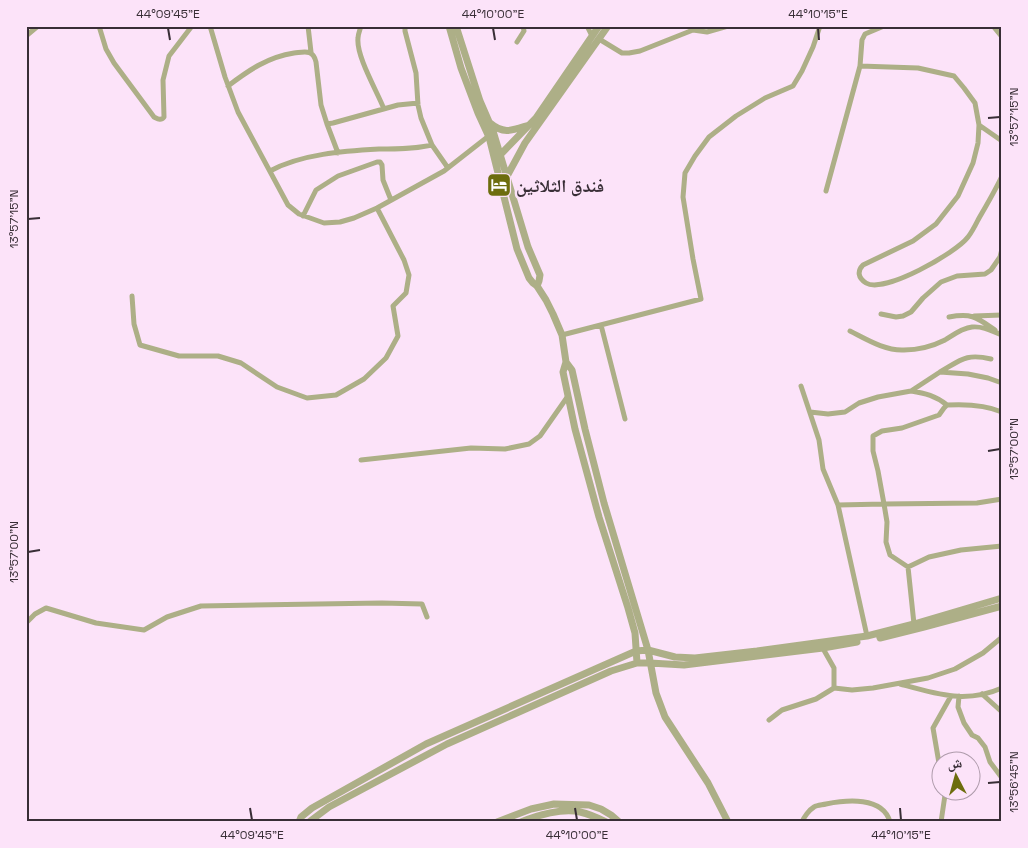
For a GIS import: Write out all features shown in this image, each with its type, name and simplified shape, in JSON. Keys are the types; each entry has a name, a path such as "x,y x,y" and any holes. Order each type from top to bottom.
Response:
{"street":[{"path":"26,36 38,26"},
{"path":"100,26 106,49 114,63 154,117 159,120 162,120 165,112 163,80 169,56 192,26"},
{"path":"210,26 238,112 288,205 298,214 324,223 340,222 354,218 377,208 448,168 491,134"},
{"path":"308,26 311,52 316,62 321,105 338,153"},
{"path":"361,26 358,39 359,51 384,109"},
{"path":"405,26 404,31 416,73 421,118 432,145 448,168"},
{"path":"448,26 478,113 491,134"},
{"path":"456,26 480,101 490,123 501,184 517,249 529,278 537,286 553,314 562,335 566,362 572,370 604,503 648,650 656,693 665,717 708,783 728,822"},
{"path":"517,42 524,31 523,26"},
{"path":"587,26 595,38 622,52 640,51 694,28 707,32 728,26"},
{"path":"501,184 525,143 565,86 595,38 598,26"},
{"path":"497,157 536,118 595,38 608,26"},
{"path":"562,335 701,299 683,197 685,173 709,137 736,116 765,98 793,86 802,71 820,26"},
{"path":"826,191 860,66 862,40 865,34 884,26"},
{"path":"994,26 1002,37"},
{"path":"228,86 263,62 282,55 311,52"},
{"path":"860,66 918,68 954,76 976,103 979,125 978,143 973,163 958,196 936,224 913,242 863,265 859,270 859,275 868,285 876,286 912,274 946,256 967,238 1002,176"},
{"path":"26,75 26,85"},
{"path":"327,124 398,105 418,103"},
{"path":"490,123 503,131 511,131 529,125"},
{"path":"979,125 1002,140"},
{"path":"270,171 282,164 320,155 358,150 418,148 432,145"},
{"path":"497,157 506,177 528,247 540,276 537,286"},
{"path":"304,216 316,190 338,176 377,162 380,162 382,165 383,180 391,200"},
{"path":"132,296 134,324 140,345 179,356 218,356 241,363 277,387 307,398 336,395 364,379 386,358 398,336 393,306 406,293 409,275 404,260 377,208"},
{"path":"881,314 896,317 903,316 910,312 941,282 957,276 985,274 992,270 1000,258 1002,249"},
{"path":"949,317 1002,315"},
{"path":"973,316 1002,335"},
{"path":"601,325 625,419"},
{"path":"850,331 885,348 903,350 931,346 961,330 972,327 984,328 1002,335"},
{"path":"911,391 957,361 968,357 991,359"},
{"path":"566,362 562,372 575,429 599,517 630,614 637,663"},
{"path":"940,372 975,375 1002,382"},
{"path":"801,386 818,440 823,469 838,505 867,636"},
{"path":"810,412 828,414 845,412 859,403 878,397 911,391 939,398 948,405 992,408 1002,412"},
{"path":"361,460 471,448 505,449 529,444 540,436 568,396"},
{"path":"908,567 890,556 886,542 884,504 873,451 873,436 882,431 902,428 939,415 948,405"},
{"path":"838,505 977,503 1002,499"},
{"path":"908,567 929,557 961,550 1002,546"},
{"path":"908,567 914,624"},
{"path":"309,822 329,807 446,744 611,671 637,663 684,665 821,645 914,624 1002,598"},
{"path":"26,623 35,614 46,608 96,623 144,630 167,617 201,606 422,604 427,617"},
{"path":"299,822 301,817 312,808 426,744 636,651 648,650 675,657 695,658 865,641 924,628 1002,607"},
{"path":"769,720 782,710 816,700 834,688 852,690 874,688 928,678 956,669 1001,638 1002,632"},
{"path":"821,645 834,668 834,688"},
{"path":"897,684 940,695 972,697 1002,688"},
{"path":"982,694 1002,712"},
{"path":"937,750 933,728 951,696"},
{"path":"959,696 958,708 964,722 972,735 978,738 985,747 990,762 1002,778"},
{"path":"802,822 804,817 814,807 842,801 861,800 880,807 889,815 890,822"},
{"path":"941,822 944,800"},
{"path":"497,822 531,809 554,804 589,805 601,809 619,822"},
{"path":"521,822 554,812 578,811 606,822"}],"place":[{"name":"فندق الثلاثين","path":"499,185"}]}
